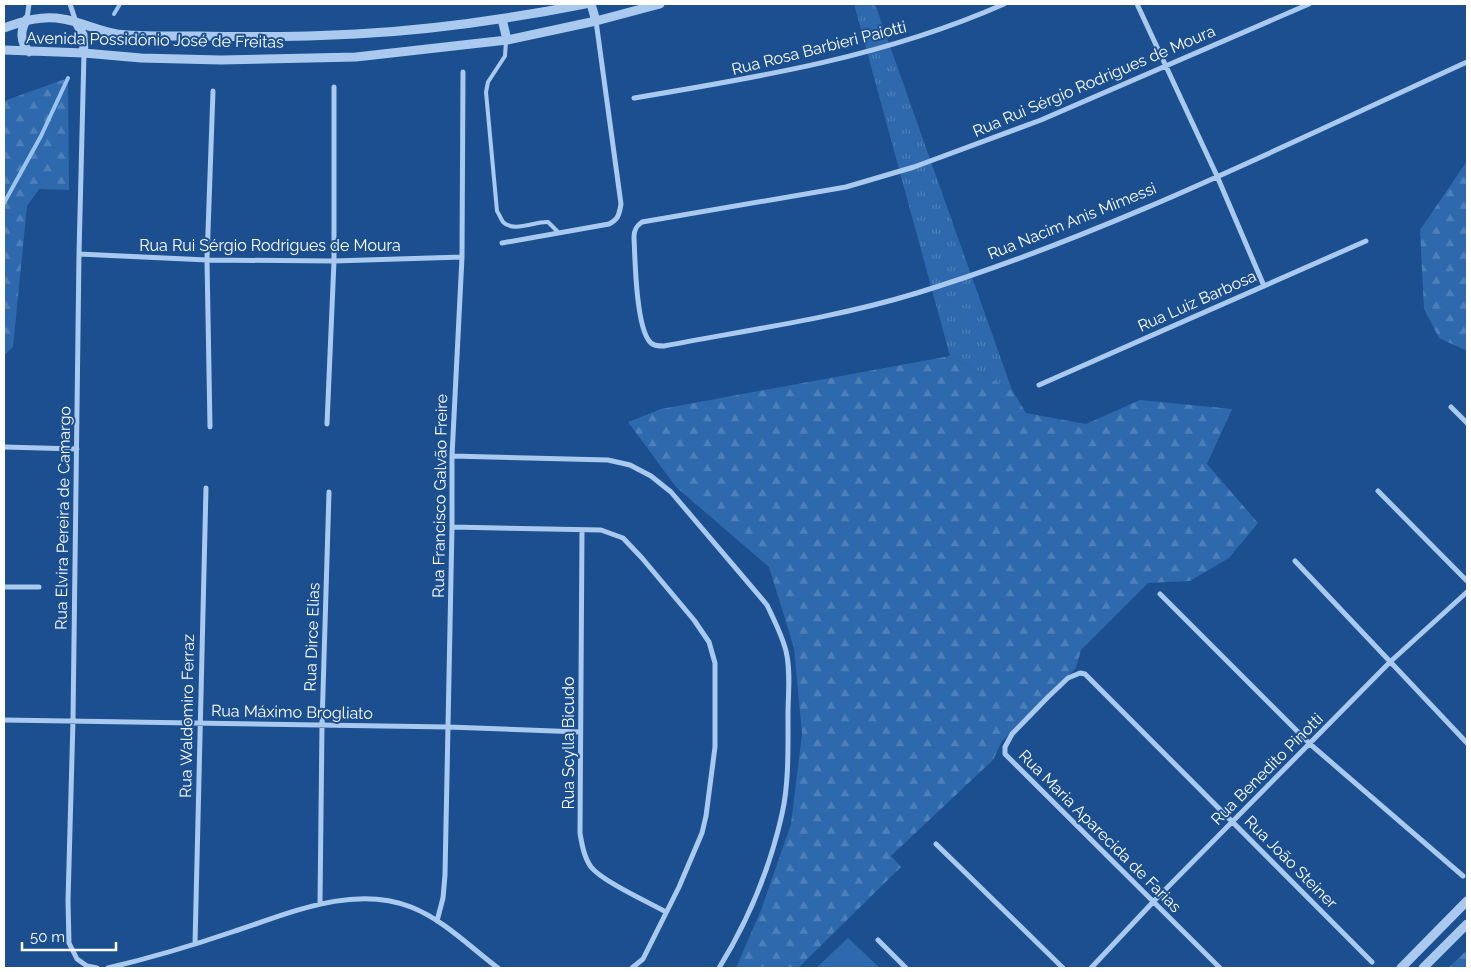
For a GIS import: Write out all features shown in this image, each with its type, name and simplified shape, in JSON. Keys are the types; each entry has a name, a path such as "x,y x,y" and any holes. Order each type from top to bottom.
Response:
{"street":[{"path":"29,4 27,19 22,28 21,35 23,44 29,52"},
{"path":"70,4 83,35 84,53"},
{"name":"Avenida Possidônio José de Freitas","path":"4,28 27,19 53,18 76,22 100,30 130,35 311,36 392,32 502,18 584,4"},
{"path":"502,243 609,224 616,221 619,216 621,204 596,21 591,4"},
{"name":"Avenida Possidônio José de Freitas","path":"4,50 84,53 140,58 221,60 356,57 507,40 596,21 660,4"},
{"name":"Rua Rosa Barbieri Paiotti","path":"634,98 743,80 868,52 964,22 1004,4"},
{"path":"1137,4 1217,176 1264,286"},
{"name":"Rua Rui Sérgio Rodrigues de Moura","path":"644,332 637,298 634,231 642,222 846,187 914,167 1042,120 1166,64 1309,4"},
{"path":"502,18 507,40"},
{"name":"Rua Elvira Pereira de Camargo","path":"84,53 79,254 73,720 68,901 69,943 77,959 87,966 97,968"},
{"name":"Rua Nacim Anis Mimessi","path":"644,332 652,344 664,346 865,308 918,293 1060,243 1217,176 1467,62"},
{"name":"Rua Francisco Galvão Freire","path":"438,920 443,898 445,875 452,456 462,257 463,72"},
{"path":"327,424 334,261 334,87"},
{"path":"210,427 207,260 213,91"},
{"name":"Rua Luiz Barbosa","path":"1039,385 1366,241"},
{"name":"Rua Rui Sérgio Rodrigues de Moura","path":"79,254 207,260 334,261 462,257"},
{"path":"1451,407 1467,423"},
{"path":"4,447 77,449"},
{"path":"452,456 608,460 630,465 651,476 671,492 766,606 777,626 786,651 788,676 788,756 782,813 765,872 752,906 729,953 719,968"},
{"name":"Rua Waldomiro Ferraz","path":"195,944 206,488"},
{"name":"Rua Dirce Elias","path":"320,903 328,492"},
{"path":"1378,492 1467,581"},
{"path":"452,527 601,530 623,538 694,620 709,642 715,663 715,747 706,816 694,855 643,959 632,968"},
{"name":"Rua Scylla Bicudo","path":"582,530 580,833 583,852 591,867 601,876 666,912"},
{"path":"1295,561 1467,744"},
{"path":"4,587 39,588"},
{"name":"Rua Benedito Pinotti","path":"1091,968 1154,901 1390,662 1467,592"},
{"path":"1160,594 1310,744 1463,876"},
{"name":"Rua Maria Aparecida de Farias","path":"1086,674 1080,673 1068,678 1048,697 1012,734 1005,747 1005,754 1220,968"},
{"name":"Rua João Steiner","path":"1086,674 1372,962"},
{"name":"Rua Máximo Brogliato","path":"4,720 448,727 580,732"},
{"path":"936,844 1063,968"},
{"path":"108,968 147,959 320,903 348,900 385,900 413,908 438,920 498,968"},
{"path":"1401,968 1467,901"},
{"path":"1423,968 1467,924"},
{"path":"878,940 906,968"}],"lane":[{"path":"507,40 505,56 488,82 486,92 497,210 504,222 510,226 548,222 558,232"}],"green space":[{"path":"854,4 875,4 1012,390 950,356"},
{"path":"68,78 69,190 39,189 27,206 13,347 4,355 4,101"},
{"path":"1467,161 1467,351 1439,338 1424,309 1420,230"},
{"path":"950,356 1012,390 1026,413 1086,424 1140,400 1232,409 1207,464 1258,523 1229,558 1190,581 1148,583 1081,650 1076,668 1002,741 993,760 891,856 901,867 798,968 736,968 761,910 791,824 802,734 794,648 769,567 676,487 628,422 661,409"},
{"path":"848,938 880,968 816,968"},
{"path":"1467,950 1467,968 1448,968"}],"waterway":[{"path":"114,14 120,4"},
{"path":"4,203 41,136 68,78"}]}
